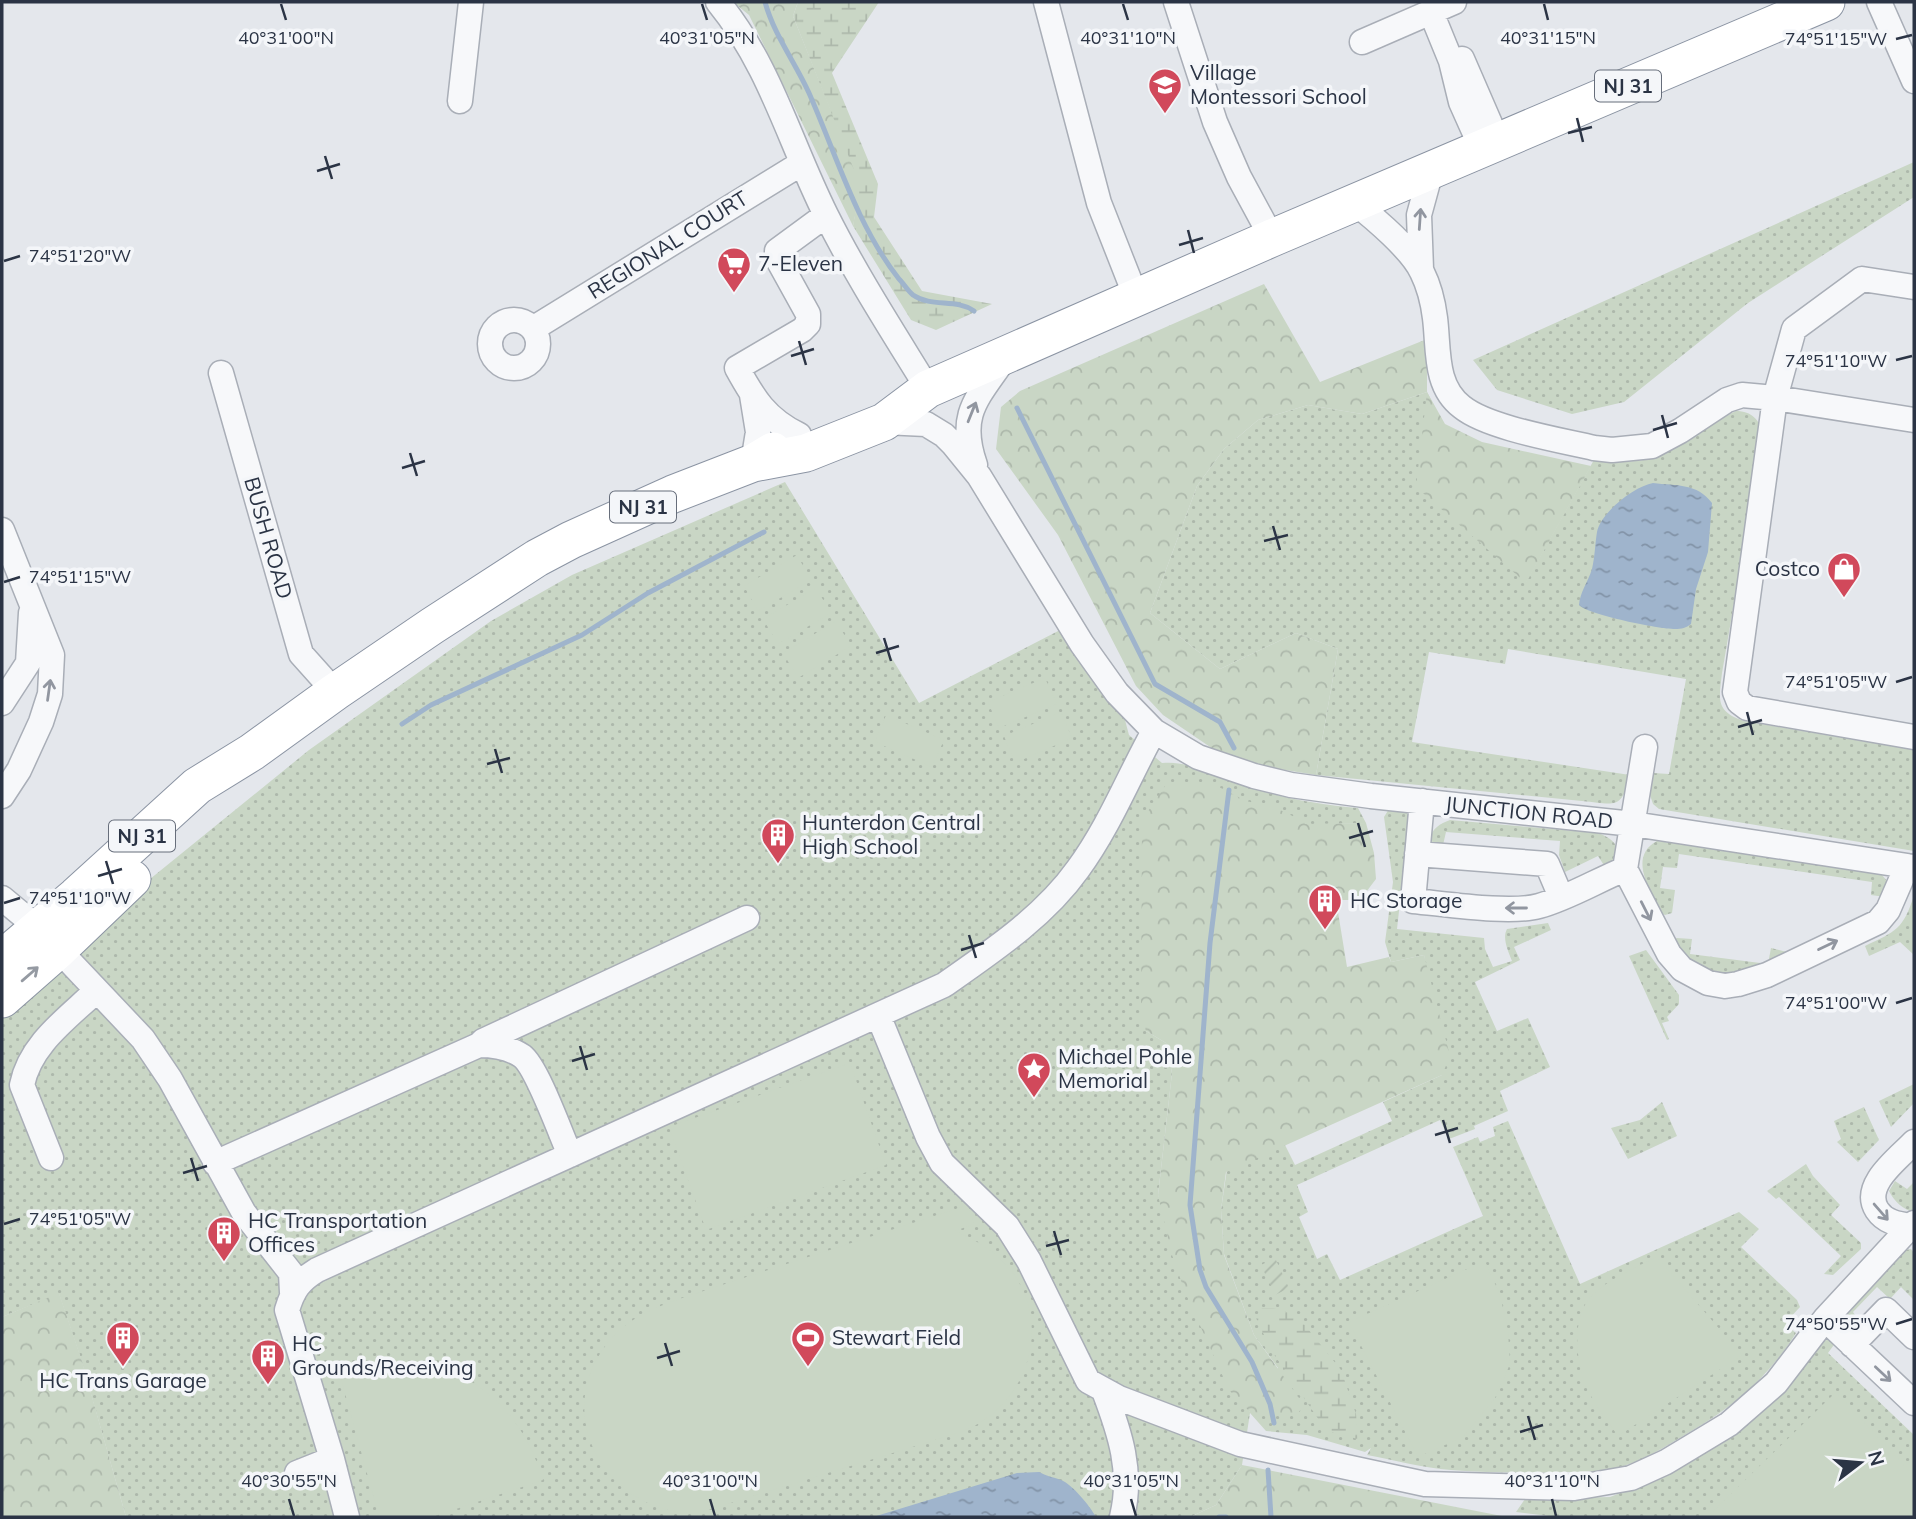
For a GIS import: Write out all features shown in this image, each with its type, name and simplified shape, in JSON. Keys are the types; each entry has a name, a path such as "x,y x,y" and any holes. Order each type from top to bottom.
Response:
{"highway":[{"name":"NJ 31","path":"753,463 806,453 884,422 928,389 1490,145 1783,10 1826,2"},
{"name":"NJ 31","path":"2,999 48,939 197,786 252,752 334,692 537,558 673,494 753,463 799,435 881,396 928,389"},
{"name":"NJ 31","path":"2,959 48,939"}],"street":[{"path":"460,101 471,2"},
{"path":"718,2 749,44 764,71 826,215 875,304 928,389"},
{"path":"1046,2 1099,203 1136,297"},
{"path":"1176,2 1214,122 1239,177 1272,238"},
{"path":"1879,2 1914,81"},
{"path":"1362,42 1441,7 1490,145"},
{"name":"REGIONAL COURT","path":"534,328 802,163"},
{"path":"1431,171 1419,215 1420,269 1433,304 1441,376 1446,389 1462,407 1484,420 1594,449 1612,450 1652,446 1727,400 1742,396 1775,398 1914,420"},
{"path":"1355,203 1384,227 1420,269"},
{"path":"799,435 782,426 759,404 737,368 808,324 809,319 777,258 777,251 826,215"},
{"path":"1914,288 1861,279 1794,329 1775,398 1735,692 1739,702 1758,711 1914,737"},
{"path":"979,476 970,448 967,430 969,417 1007,354"},
{"name":"BUSH ROAD","path":"221,373 301,654 334,692"},
{"path":"753,463 759,404"},
{"path":"884,422 926,424 935,428 954,444 979,476"},
{"name":"JUNCTION ROAD","path":"979,476 1082,644 1117,693 1154,731 1198,757 1291,785 1633,824 1911,867"},
{"path":"2,530 52,655 50,694 41,722 19,770 2,796"},
{"path":"2,706 28,663 31,602"},
{"path":"2,706 16,704 26,707 41,722"},
{"path":"292,1292 317,1270 944,985 1042,909 1078,869 1154,731"},
{"path":"1645,747 1625,869 1669,954 1682,969 1707,983 1725,986 1767,975 1878,922 1888,910 1911,867"},
{"path":"1422,801 1413,901 1523,909 1540,906 1625,869"},
{"path":"1417,854 1547,864 1561,897"},
{"path":"2,898 48,939 143,1039 170,1079 244,1213 291,1273 292,1292 287,1310 347,1517"},
{"path":"215,1163 479,1045 747,919"},
{"path":"51,1158 22,1085 24,1074 38,1047 96,991"},
{"path":"878,1015 928,1137 942,1163 1007,1226 1029,1261 1088,1381 1104,1391 1240,1444 1398,1479 1438,1485 1574,1488 1631,1478 1665,1462 1729,1424 1776,1383 1825,1319 1913,1225"},
{"path":"479,1045 494,1045 522,1056 533,1071 570,1155"},
{"path":"1913,1225 1892,1224 1878,1213 1872,1192 1879,1180 1914,1142"},
{"path":"1852,1345 1886,1310 1914,1337"},
{"path":"1825,1319 1914,1403"},
{"path":"1104,1391 1121,1437 1127,1486 1122,1517"},
{"path":"297,1473 332,1459"}],"green space":[{"path":"733,2 798,2 793,16 861,185 853,226 749,15"},
{"path":"798,2 879,2 832,73 878,184 874,217 922,291 992,304 936,330 911,320 853,226 860,185 793,16"},
{"path":"1914,162 1914,197 1748,303 1624,402 1572,414 1497,390 1473,360"},
{"path":"1264,284 1320,382 1427,339 1427,392 1362,414 1308,405 1258,420 1224,449 1197,486 1150,613 1220,669 1296,633 1338,649 1316,775 1249,764 1219,753 1163,715 1136,686 1058,535 996,449 1001,407 1020,391"},
{"path":"1427,392 1526,582 1595,458 1624,461 1649,459 1685,443 1736,411 1754,417 1763,435 1722,673 1721,703 1728,713 1744,721 1914,750 1914,851 1659,809 1653,804 1650,795 1653,773 1669,774 1686,679 1508,649 1505,664 1429,652 1412,742 1630,775 1620,800 1609,804 1316,775 1338,649 1296,633 1220,669 1150,613 1197,486 1224,449 1258,420 1308,405 1362,414"},
{"path":"1427,392 1445,424 1482,442 1591,466 1526,583 1416,487"},
{"path":"785,482 919,703 1062,629 1125,720 1129,735 1162,763 1183,764 1245,786 1287,797 1358,808 1366,823 1305,825 1146,1031 1166,1043 1172,1073 1158,1195 1250,1412 1278,1368 1254,1335 1224,1254 1221,1210 1228,1162 1285,1145 1295,1165 1392,1121 1383,1102 1442,1075 1424,955 1391,962 1385,942 1393,882 1384,817 1389,809 1407,810 1409,821 1397,929 1484,938 1485,949 1493,967 1512,961 1505,940 1507,929 1548,923 1551,930 1514,947 1520,960 1475,982 1497,1031 1528,1018 1550,1067 1500,1091 1508,1111 1474,1126 1475,1129 1449,1139 1440,1120 1297,1185 1308,1212 1299,1217 1317,1259 1327,1254 1340,1280 1483,1216 1453,1147 1478,1137 1480,1142 1495,1136 1493,1127 1508,1121 1580,1284 1739,1212 1759,1229 1741,1247 1797,1300 1800,1307 1786,1322 1796,1333 1763,1376 1724,1410 1655,1452 1624,1466 1589,1472 1493,1472 1430,1468 1367,1455 1371,1448 1365,1452 1307,1435 1266,1431 1250,1413 1242,1465 1216,1505 1190,1517 1149,1517 1132,1514 1131,1517 126,1517 81,1359 59,1294 2,1317 2,1013 102,918 309,750 491,621 572,575"},
{"path":"797,555 811,580 758,611 744,586"},
{"path":"816,588 831,613 778,644 763,619"},
{"path":"836,621 851,646 798,678 783,653"},
{"path":"1045,678 1057,704 999,728 988,702"},
{"path":"1061,712 1072,738 1015,763 1004,736"},
{"path":"886,715 944,740 932,767 875,742"},
{"path":"1199,783 1219,787 1246,801 1276,808 1305,824 1366,823 1374,853 1376,879 1360,900 1336,900 1347,967 1389,957 1391,962 1424,955 1450,1056 1442,1075 1226,1172 1221,1210 1224,1255 1254,1335 1304,1405 1296,1416 1250,1412 1229,1390 1185,1292 1172,1255 1158,1195 1172,1073 1166,1043 1146,1031 1141,1015 1142,820 1165,786"},
{"path":"1450,820 1598,833 1615,844 1617,853 1607,870 1598,856 1565,872 1559,855 1560,841 1446,832 1443,845 1434,844 1430,839 1435,829"},
{"path":"1657,841 1872,871 1882,875 1888,882 1885,897 1871,895 1872,882 1679,854 1677,868 1663,867 1660,888 1675,890 1672,913 1665,915 1661,913 1647,885 1642,865 1648,848"},
{"path":"1914,895 1914,955 1900,942 1869,956 1865,946 1884,937 1902,923"},
{"path":"1674,939 1692,939 1690,954 1768,964 1771,948 1787,952 1788,957 1765,970 1724,978 1699,970 1685,959 1676,945"},
{"path":"1646,950 1679,995 1679,1004 1667,1017 1669,1021 1662,1023 1669,1039 1667,1040 1629,956"},
{"path":"850,1063 886,1165 706,1230 669,1127"},
{"path":"1914,1084 1914,1103 1891,1127 1879,1101"},
{"path":"1662,1102 1677,1136 1628,1159 1611,1128 1640,1120"},
{"path":"1864,1107 1879,1140 1858,1162 1837,1142 1841,1139 1834,1121"},
{"path":"1806,1164 1813,1176 1840,1205 1831,1215 1861,1243 1861,1249 1833,1275 1824,1274 1841,1256 1779,1197 1776,1199 1767,1191"},
{"path":"1895,1181 1907,1189 1914,1182 1914,1212 1896,1202 1891,1195 1889,1191"},
{"path":"968,1205 974,1224 955,1231 988,1249 1009,1268 1026,1298 1031,1321 1031,1344 1026,1367 1001,1406 983,1421 961,1432 698,1513 666,1510 639,1498 615,1480 598,1458 587,1431 584,1402 590,1373 606,1345 631,1321 650,1310 682,1298"},
{"path":"1911,1249 1914,1253 1914,1300 1901,1287 1890,1299 1877,1287 1853,1312 1860,1322 1857,1327 1849,1325 1847,1313 1906,1250"},
{"path":"1657,1257 1742,1355 1618,1436 1586,1387 1579,1363 1578,1324 1586,1303 1600,1289 1618,1276"},
{"path":"1275,1258 1289,1288 1275,1295 1261,1265"},
{"path":"1485,1261 1500,1295 1508,1331 1510,1364 1495,1398 1463,1437 1418,1457 1349,1322"},
{"path":"59,1293 81,1358 126,1517 2,1517 2,1317"},
{"path":"1261,1308 1296,1314 1341,1370 1356,1414 1358,1439 1330,1432 1319,1420 1271,1350 1256,1318"},
{"path":"1830,1339 1836,1342 1828,1353 1914,1435 1914,1517 1558,1517 1516,1512 1525,1499 1610,1497 1723,1440 1797,1375 1824,1341"},
{"path":"378,1359 408,1360 435,1366 483,1389 502,1406 519,1427 543,1480 432,1517 379,1517 338,1368"},
{"path":"1836,1392 1914,1476 1914,1517 1707,1517"},
{"path":"1242,1465 1507,1517 1190,1517 1216,1505"}],"water":[{"path":"1653,483 1693,489 1712,503 1708,552 1696,589 1691,624 1682,628 1625,621 1579,605 1592,569 1600,524 1620,501 1637,489"},
{"path":"1039,1472 1070,1486 1096,1517 873,1517 1017,1473"}],"waterway":[{"path":"765,2 779,37 809,93 859,213 884,258 913,295 928,301 960,305 974,311"},
{"path":"1017,408 1155,684 1220,722 1234,748"},
{"path":"402,724 431,705 582,635 648,593 764,532"},
{"path":"1229,790 1210,943 1190,1205 1200,1270 1206,1287 1252,1362 1270,1404 1274,1423"},
{"path":"1268,1470 1271,1517"},
{"path":"1219,1517 1226,1517"}],"place":[{"name":"Village Montessori School","path":"1165,115"},
{"name":"7-Eleven","path":"734,294"},
{"name":"Costco","path":"1844,599"},
{"name":"Hunterdon Central High School","path":"778,865"},
{"name":"HC Storage","path":"1325,931"},
{"name":"Michael Pohle Memorial","path":"1034,1099"},
{"name":"HC Transportation Offices","path":"224,1263"},
{"name":"HC Trans Garage","path":"123,1368"},
{"name":"Stewart Field","path":"808,1368"},
{"name":"HC Grounds/Receiving","path":"268,1386"}]}
